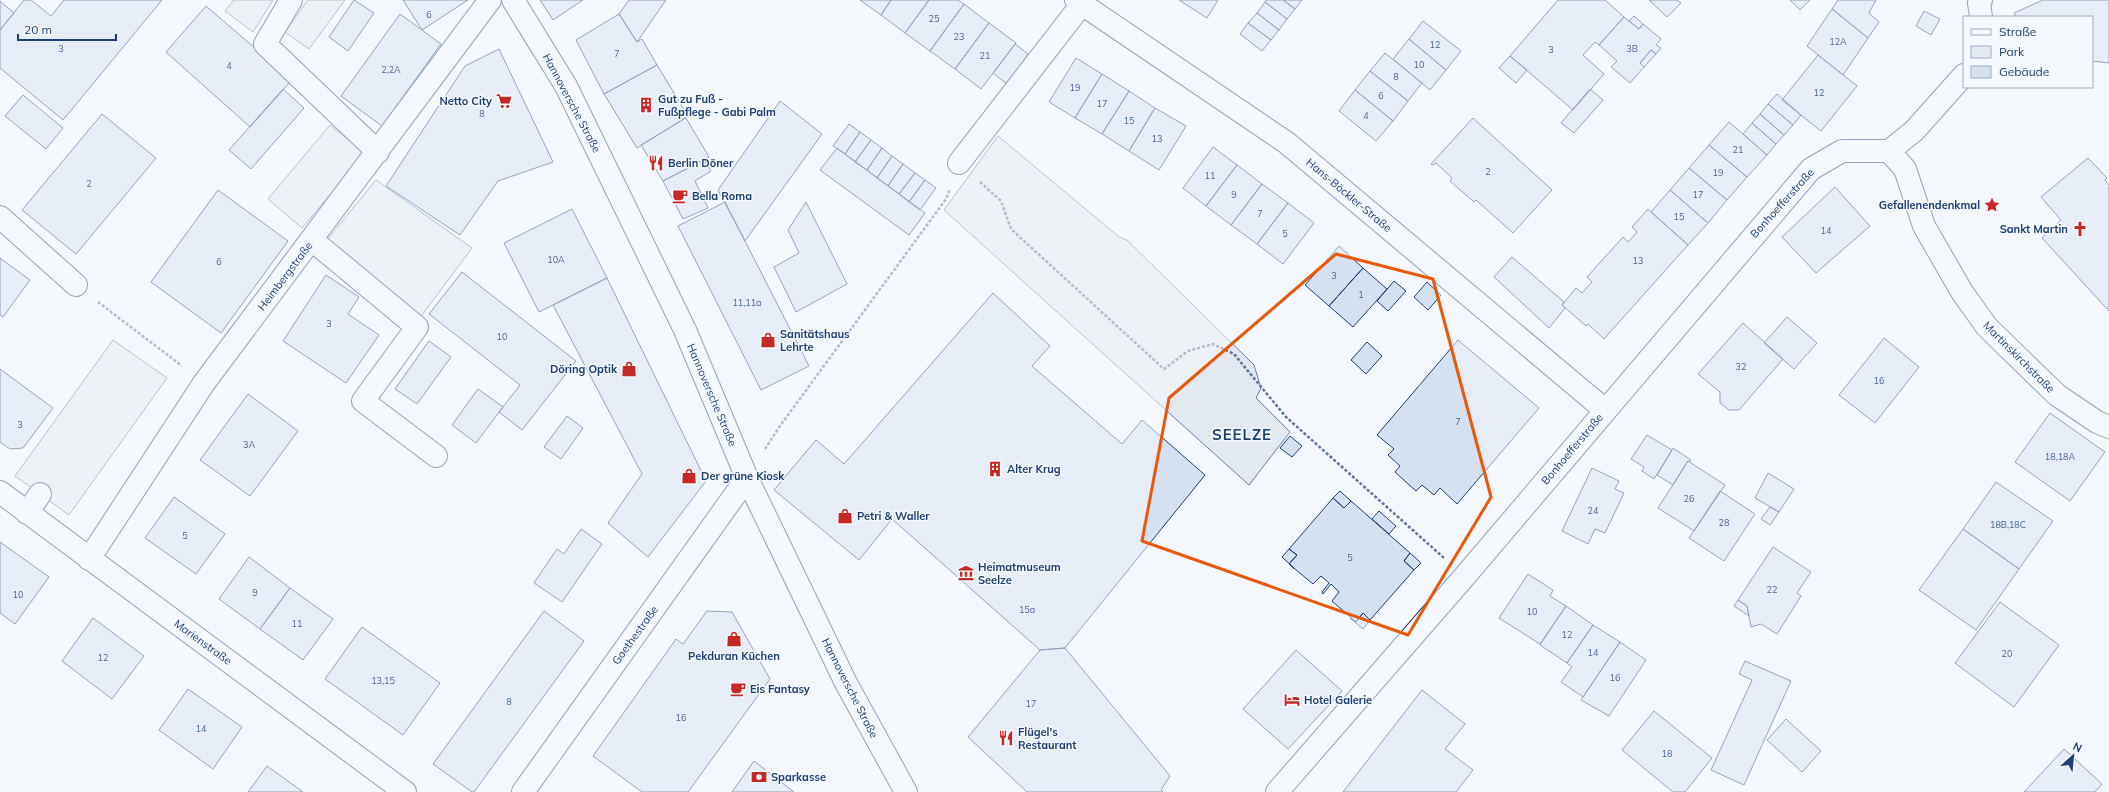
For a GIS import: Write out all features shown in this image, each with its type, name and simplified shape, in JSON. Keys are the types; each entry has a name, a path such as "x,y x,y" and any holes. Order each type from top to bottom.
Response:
{"street":[{"path":"291,0 265,44 378,152"},
{"name":"Heimbergstraße","path":"89,558 204,383 394,131 490,0"},
{"name":"Hannoversche Straße","path":"513,0 566,86 685,330 747,478 846,682 906,792"},
{"path":"959,163 1079,2"},
{"name":"Hans-Böckler-Straße","path":"1079,2 1287,143 1605,410"},
{"path":"1890,152 1914,131 1963,76"},
{"name":"Bonhoefferstraße","path":"1277,792 1465,576 1811,170 1842,151 1890,152"},
{"name":"Martinskirchstraße","path":"1890,152 1905,169 1924,226 1962,292 1987,327 2057,395 2097,422 2109,427"},
{"path":"0,216 76,285"},
{"path":"312,240 417,327 363,401 436,456"},
{"name":"Goethestraße","path":"523,792 747,478"},
{"name":"Marienstraße","path":"0,492 405,792"},
{"path":"27,513 40,494"}],"path":[{"path":"747,478 780,426 946,199 959,163 1001,201 1011,229 1164,369 1188,351 1213,344 1234,354 1286,417 1465,576"},
{"path":"76,285 204,383"}],"highlighted area":[{"path":"1336,254 1433,279 1491,497 1408,635 1142,541 1169,398"}],"green space":[{"path":"998,136 1119,237 1127,240 1254,365 1261,388 1256,398 1290,432 1249,485 944,210"}],"shaded area":[{"path":"234,0 273,0 253,32 225,11"},
{"path":"308,0 345,0 309,49 285,32"},
{"path":"330,125 365,153 302,228 268,199"},
{"path":"376,180 472,248 419,319 326,241"},
{"path":"113,340 167,378 69,515 15,476"}],"building":[{"path":"24,0 31,0 51,16 64,0 162,0 63,120 0,68 0,30"},
{"path":"354,0 374,13 348,51 329,37"},
{"path":"403,0 468,0 422,30"},
{"path":"540,0 583,0 553,20"},
{"path":"629,0 666,0 637,42 619,14"},
{"path":"860,0 891,0 881,15"},
{"path":"891,0 929,0 905,33 881,15"},
{"path":"929,0 958,0 964,4 930,51 905,33"},
{"path":"1179,0 1218,0 1207,18"},
{"path":"1266,0 1283,0 1295,9 1287,19 1265,2"},
{"path":"1283,0 1302,0 1295,9"},
{"path":"1558,0 1605,0 1624,17 1599,45 1595,42 1583,55 1604,74 1573,110 1510,56"},
{"path":"1649,0 1677,0 1681,3 1667,17"},
{"path":"1790,0 1810,0 1800,10"},
{"path":"1838,0 1876,0 1869,13 1879,22 1868,38 1832,9"},
{"path":"2043,0 2109,0 2109,63 2093,61 2093,16 2016,16 2014,13"},
{"path":"0,1 14,13 0,30"},
{"path":"1265,2 1287,19 1279,30 1257,13"},
{"path":"964,4 989,23 955,69 930,51"},
{"path":"206,6 292,80 250,127 166,52"},
{"path":"1832,9 1868,38 1843,75 1807,46"},
{"path":"1924,11 1940,19 1931,35 1916,26"},
{"path":"1257,13 1279,30 1271,40 1248,23"},
{"path":"400,14 441,44 382,126 341,96"},
{"path":"619,14 637,42 642,39 657,65 604,94 576,40"},
{"path":"1634,16 1643,24 1639,29 1629,21"},
{"path":"1624,17 1639,29 1643,24 1661,39 1656,45 1661,48 1656,54 1651,50 1640,63 1644,67 1630,83 1611,67 1617,61 1599,45"},
{"path":"1423,21 1461,51 1446,70 1409,39"},
{"path":"989,23 1016,43 981,89 955,69"},
{"path":"1248,23 1271,40 1262,51 1240,34"},
{"path":"1409,39 1446,70 1430,90 1393,59"},
{"path":"1015,44 1028,54 1007,84 993,73"},
{"path":"499,49 553,162 498,181 460,235 386,186 465,66"},
{"path":"1651,50 1656,54 1644,67 1640,63"},
{"path":"1385,53 1422,83 1408,101 1370,71"},
{"path":"1818,55 1857,86 1821,131 1782,100"},
{"path":"1510,56 1527,70 1516,83 1499,68"},
{"path":"1076,58 1102,74 1075,118 1049,102"},
{"name":"Gut zu Fuß - Fußpflege - Gabi Palm","path":"657,65 688,116 637,148 604,94"},
{"path":"1370,71 1408,101 1393,121 1355,90"},
{"path":"1102,74 1129,91 1102,134 1075,118"},
{"path":"283,89 304,108 251,169 229,150"},
{"path":"1590,89 1603,100 1574,133 1561,123"},
{"path":"1355,90 1393,121 1376,141 1339,111"},
{"path":"1129,91 1155,108 1129,151 1102,134"},
{"path":"1777,94 1801,115 1793,125 1768,104"},
{"path":"23,95 63,128 46,149 5,116"},
{"path":"780,101 822,134 745,241 718,190"},
{"path":"1768,104 1793,125 1784,135 1760,114"},
{"path":"1155,108 1186,126 1159,170 1129,151"},
{"path":"102,114 156,158 76,254 22,210"},
{"path":"1760,114 1784,135 1776,144 1752,123"},
{"path":"686,118 709,157 663,181 641,145"},
{"path":"1473,118 1552,190 1513,233 1476,200 1474,202 1450,181 1452,178 1436,163 1433,165 1431,164"},
{"path":"1729,122 1767,155 1747,177 1709,145"},
{"path":"1752,123 1776,144 1767,155 1743,134"},
{"path":"849,124 860,132 845,154 833,146"},
{"path":"860,132 871,140 855,162 845,154"},
{"path":"871,140 882,148 867,170 855,162"},
{"path":"1709,145 1747,177 1727,200 1689,168"},
{"path":"1213,147 1237,165 1206,206 1183,188"},
{"path":"837,148 925,213 909,235 820,170"},
{"path":"882,148 892,156 877,178 867,170"},
{"path":"892,156 903,164 888,186 877,178"},
{"name":"Sankt Martin","path":"2088,158 2107,178 2105,180 2109,185 2109,311 2042,238 2061,220 2041,197"},
{"path":"704,160 711,171 695,181 708,208 683,219 663,181"},
{"path":"903,164 915,173 899,194 888,186"},
{"path":"1237,165 1262,184 1231,225 1206,206"},
{"path":"1689,168 1727,200 1708,223 1670,190"},
{"path":"915,173 925,180 909,202 899,194"},
{"path":"925,180 936,188 920,210 909,202"},
{"path":"1262,184 1288,203 1257,244 1231,225"},
{"path":"1835,187 1870,226 1816,273 1782,237"},
{"path":"218,190 288,241 221,333 151,282"},
{"path":"1670,190 1708,223 1688,245 1651,212"},
{"path":"725,202 809,366 761,390 678,226"},
{"path":"806,202 847,284 796,312 774,267 799,253 788,230"},
{"path":"1288,203 1314,223 1283,264 1257,244"},
{"path":"572,209 607,278 539,312 504,243"},
{"path":"1648,209 1688,245 1604,339 1588,324 1586,326 1562,305 1576,288 1582,293 1592,282 1587,277 1623,237 1628,242 1637,232 1632,227"},
{"path":"1339,246 1363,268 1329,306 1305,285"},
{"path":"1512,257 1564,302 1562,305 1565,308 1549,328 1494,277"},
{"path":"0,258 30,280 3,317 0,315"},
{"path":"1363,268 1387,289 1353,327 1329,306"},
{"path":"462,272 576,361 522,430 499,412 520,385 429,314"},
{"path":"326,275 359,297 348,314 379,335 346,383 283,341"},
{"path":"607,278 706,481 648,557 608,523 642,474 553,305"},
{"path":"1394,281 1406,291 1388,311 1377,301"},
{"path":"1427,282 1441,295 1428,310 1414,297"},
{"name":"Alter Krug","path":"993,293 1050,346 1032,366 1122,444 1142,420 1205,475 1065,648 1040,650 892,519 859,560 774,490 816,440 844,464"},
{"path":"1787,317 1817,343 1794,369 1764,343"},
{"path":"1743,323 1783,359 1739,410 1729,410 1720,403 1720,392 1698,374"},
{"path":"1884,338 1919,367 1875,423 1839,395"},
{"path":"1458,340 1539,408 1457,504 1440,488 1434,495 1422,485 1416,491 1395,472 1400,466 1388,455 1394,449 1377,435"},
{"path":"429,341 451,357 417,404 395,389"},
{"path":"1367,342 1382,356 1366,374 1351,360"},
{"path":"0,369 53,408 23,448 10,449 0,442"},
{"path":"478,389 503,407 476,443 452,425"},
{"path":"248,394 298,431 250,496 200,460"},
{"path":"2050,413 2105,452 2070,501 2015,462"},
{"path":"567,416 583,428 561,459 544,447"},
{"path":"1647,435 1672,450 1654,479 1642,471 1644,467 1631,459"},
{"path":"1290,436 1302,446 1292,457 1280,448"},
{"path":"1673,448 1691,460 1690,462 1688,461 1673,485 1657,475"},
{"path":"1688,461 1725,485 1694,531 1658,508"},
{"path":"1592,468 1619,481 1615,489 1624,493 1605,533 1595,529 1588,544 1562,531"},
{"path":"1768,473 1794,489 1779,512 1755,498"},
{"path":"1996,482 2053,521 2019,569 1963,529"},
{"path":"1340,491 1351,501 1344,508 1333,498"},
{"path":"1720,491 1755,514 1724,561 1689,538"},
{"path":"174,497 225,534 196,574 145,538"},
{"path":"1333,498 1344,508 1351,501 1410,553 1404,561 1414,570 1370,620 1363,613 1356,622 1332,601 1339,592 1331,584 1323,594 1322,592 1329,583 1321,576 1313,584 1289,564 1297,555 1289,549"},
{"path":"1770,507 1779,512 1770,525 1761,519"},
{"path":"1379,511 1396,526 1389,534 1372,519"},
{"path":"581,529 602,544 562,602 534,583 557,549 564,554"},
{"path":"1963,529 2019,569 1976,630 1919,590"},
{"path":"0,542 49,577 15,624 0,613"},
{"path":"1773,547 1811,572 1797,593 1801,596 1777,634 1761,624 1751,627 1747,606 1738,600"},
{"path":"1289,549 1297,555 1289,564 1282,557"},
{"path":"1410,553 1421,563 1414,570 1404,561"},
{"path":"249,557 290,588 260,629 219,599"},
{"path":"1528,574 1553,590 1550,596 1566,606 1540,644 1499,618"},
{"path":"290,588 333,619 303,660 260,629"},
{"path":"1738,600 1747,606 1749,616 1734,606"},
{"path":"2000,602 2059,645 2014,707 1955,663"},
{"path":"1566,606 1593,625 1567,663 1540,645"},
{"path":"544,611 584,641 474,792 472,792 433,764"},
{"path":"707,611 732,612 770,679 688,792 642,792 593,756 676,639 683,644"},
{"path":"1363,613 1370,620 1363,629 1350,618 1356,622"},
{"path":"93,618 144,656 112,699 62,661"},
{"path":"1593,625 1620,642 1583,697 1561,682 1572,667 1567,663"},
{"path":"362,627 440,683 403,735 325,679"},
{"path":"1620,642 1646,660 1609,716 1581,700"},
{"path":"1065,648 1170,776 1161,790 1163,792 1027,792 968,737 1040,650"},
{"name":"Hotel Galerie","path":"1296,650 1342,691 1288,749 1243,709"},
{"path":"1745,661 1791,681 1744,785 1711,770 1752,680 1739,674"},
{"path":"188,689 242,727 213,769 159,730"},
{"path":"1422,690 1465,724 1445,749 1473,770 1456,792 1343,792"},
{"path":"1654,711 1712,758 1685,792 1673,792 1622,750"},
{"path":"1786,719 1821,751 1802,772 1767,740"},
{"path":"2064,749 2102,784 2095,792 2024,792"},
{"name":"Sparkasse","path":"754,761 794,792 732,792"},
{"path":"267,766 303,792 248,792"}],"place":[{"name":"Netto City","path":"504,101"},
{"name":"Gut zu Fuß - Fußpflege - Gabi Palm","path":"646,105"},
{"name":"Berlin Döner","path":"656,163"},
{"name":"Bella Roma","path":"680,196"},
{"name":"Gefallenendenkmal","path":"1992,205"},
{"name":"Sankt Martin","path":"2080,229"},
{"name":"Sanitätshaus Lehrte","path":"768,340"},
{"name":"Döring Optik","path":"629,369"},
{"name":"Alter Krug","path":"995,469"},
{"name":"Der grüne Kiosk","path":"689,476"},
{"name":"Petri & Waller","path":"845,516"},
{"name":"Heimatmuseum Seelze","path":"966,573"},
{"name":"Pekduran Küchen","path":"734,639"},
{"name":"Eis Fantasy","path":"738,689"},
{"name":"Hotel Galerie","path":"1292,700"},
{"name":"Flügel's Restaurant","path":"1006,738"},
{"name":"Sparkasse","path":"759,777"}],"district":[{"name":"SEELZE","path":"1242,435"}]}
